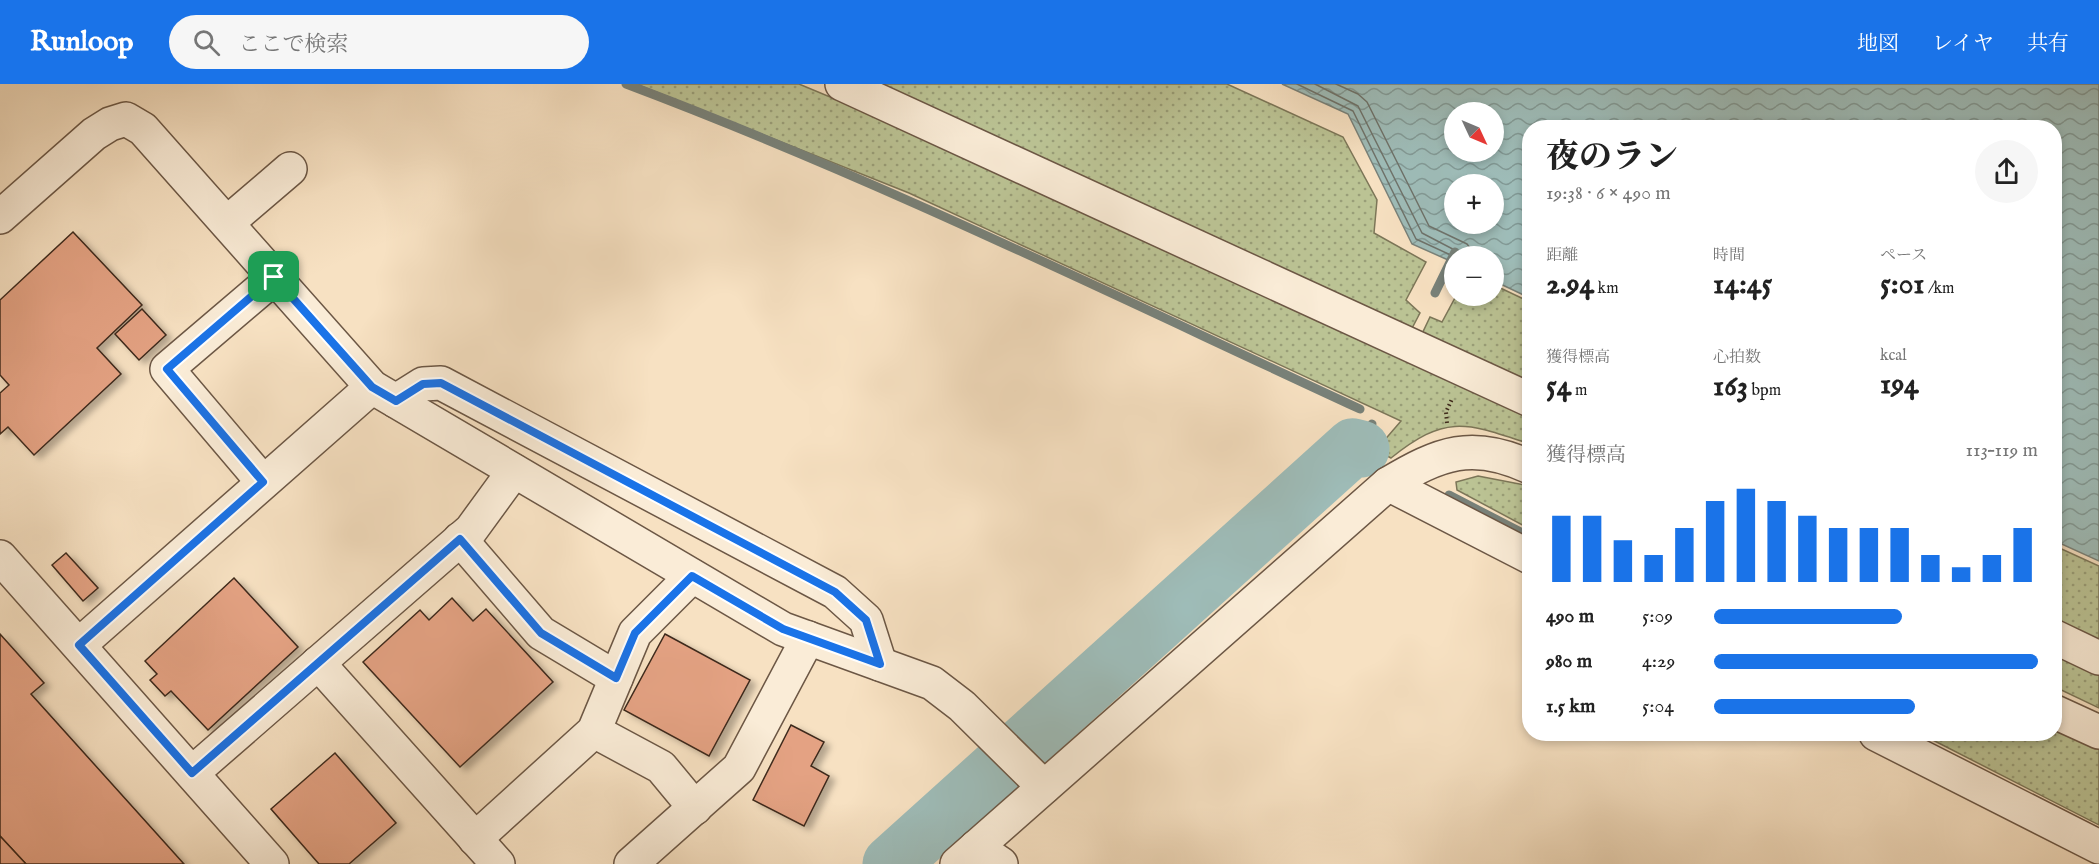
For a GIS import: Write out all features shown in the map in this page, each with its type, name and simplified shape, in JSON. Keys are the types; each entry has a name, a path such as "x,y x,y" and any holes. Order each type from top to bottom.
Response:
{"street":[{"path":"842,84 1522,396"},
{"path":"0,217 94,134 110,124 126,119 143,129 274,277 384,394 783,629 932,683 962,705 1044,788"},
{"path":"227,223 290,169"},
{"path":"263,482 167,369 274,277"},
{"path":"79,645 263,482 384,394 423,384 441,383 835,592 866,620 880,664"},
{"path":"978,858 1044,788 1388,484 1443,455 1475,450 1505,455 1522,463"},
{"path":"192,773 471,530 514,471"},
{"path":"1388,484 1522,553"},
{"path":"460,539 541,633 616,678"},
{"path":"0,557 272,864"},
{"path":"475,838 594,731 635,633 692,576"},
{"path":"631,864 739,768 808,638"},
{"path":"2062,640 2099,658"},
{"path":"318,663 498,864"},
{"path":"2062,715 2099,732"},
{"path":"594,731 661,767 695,808"},
{"path":"1890,741 2099,847"}],"green space":[{"path":"636,84 799,84 974,157 1522,408 1522,441 1490,431 1458,426 1443,428 1427,434 1391,458 1376,450 1401,421 909,193"},
{"path":"856,84 1227,84 1343,137 1377,200 1374,233 1426,262 1406,300 1420,313 1410,332"},
{"path":"1504,290 1522,298 1522,382 1421,336 1430,317 1442,322 1451,306 1504,306"},
{"path":"1478,476 1522,484 1522,525 1457,490 1456,482"},
{"path":"2062,549 2099,566 2099,649 2062,631"},
{"path":"2062,654 2099,671 2099,708 2062,690"},
{"path":"2062,730 2099,748 2099,825 1935,741 2062,741"}],"water":[{"path":"1282,84 2099,84 2099,561 2062,544 2062,120 1522,120 1522,294 1504,286 1504,246 1444,246 1444,258 1412,244 1348,114"}],"building":[{"path":"73,232 142,305 97,348 121,374 34,455 8,427 0,434 0,393 9,385 0,375 0,300"},
{"path":"142,309 166,335 139,360 115,334"},
{"path":"66,553 98,588 83,601 52,565"},
{"path":"234,578 298,647 208,730 171,691 165,696 150,680 157,674 145,661"},
{"path":"452,598 473,621 486,609 553,682 460,767 363,662 420,610 429,620"},
{"path":"0,634 44,683 31,694 184,864 26,864 0,836"},
{"path":"665,634 750,680 709,756 624,710"},
{"path":"791,725 824,742 811,766 829,776 804,826 753,800"},
{"path":"335,753 396,823 349,864 319,864 271,809"},
{"path":"0,836 26,864 0,864"}],"waterway":[{"path":"626,84 719,120 904,199 1360,409"},
{"path":"1435,293 1444,275"},
{"path":"1367,452 1361,449 1372,424"},
{"path":"891,864 1353,447 1361,449"},
{"path":"1449,495 1522,533"},
{"path":"950,811 960,818"}],"route":[{"path":"274,277 372,387 396,401 423,384 441,383 835,592 866,620 880,664 783,629 692,576 635,633 616,678 541,633 460,539 192,773 79,645 263,482 167,369 274,277"}]}
